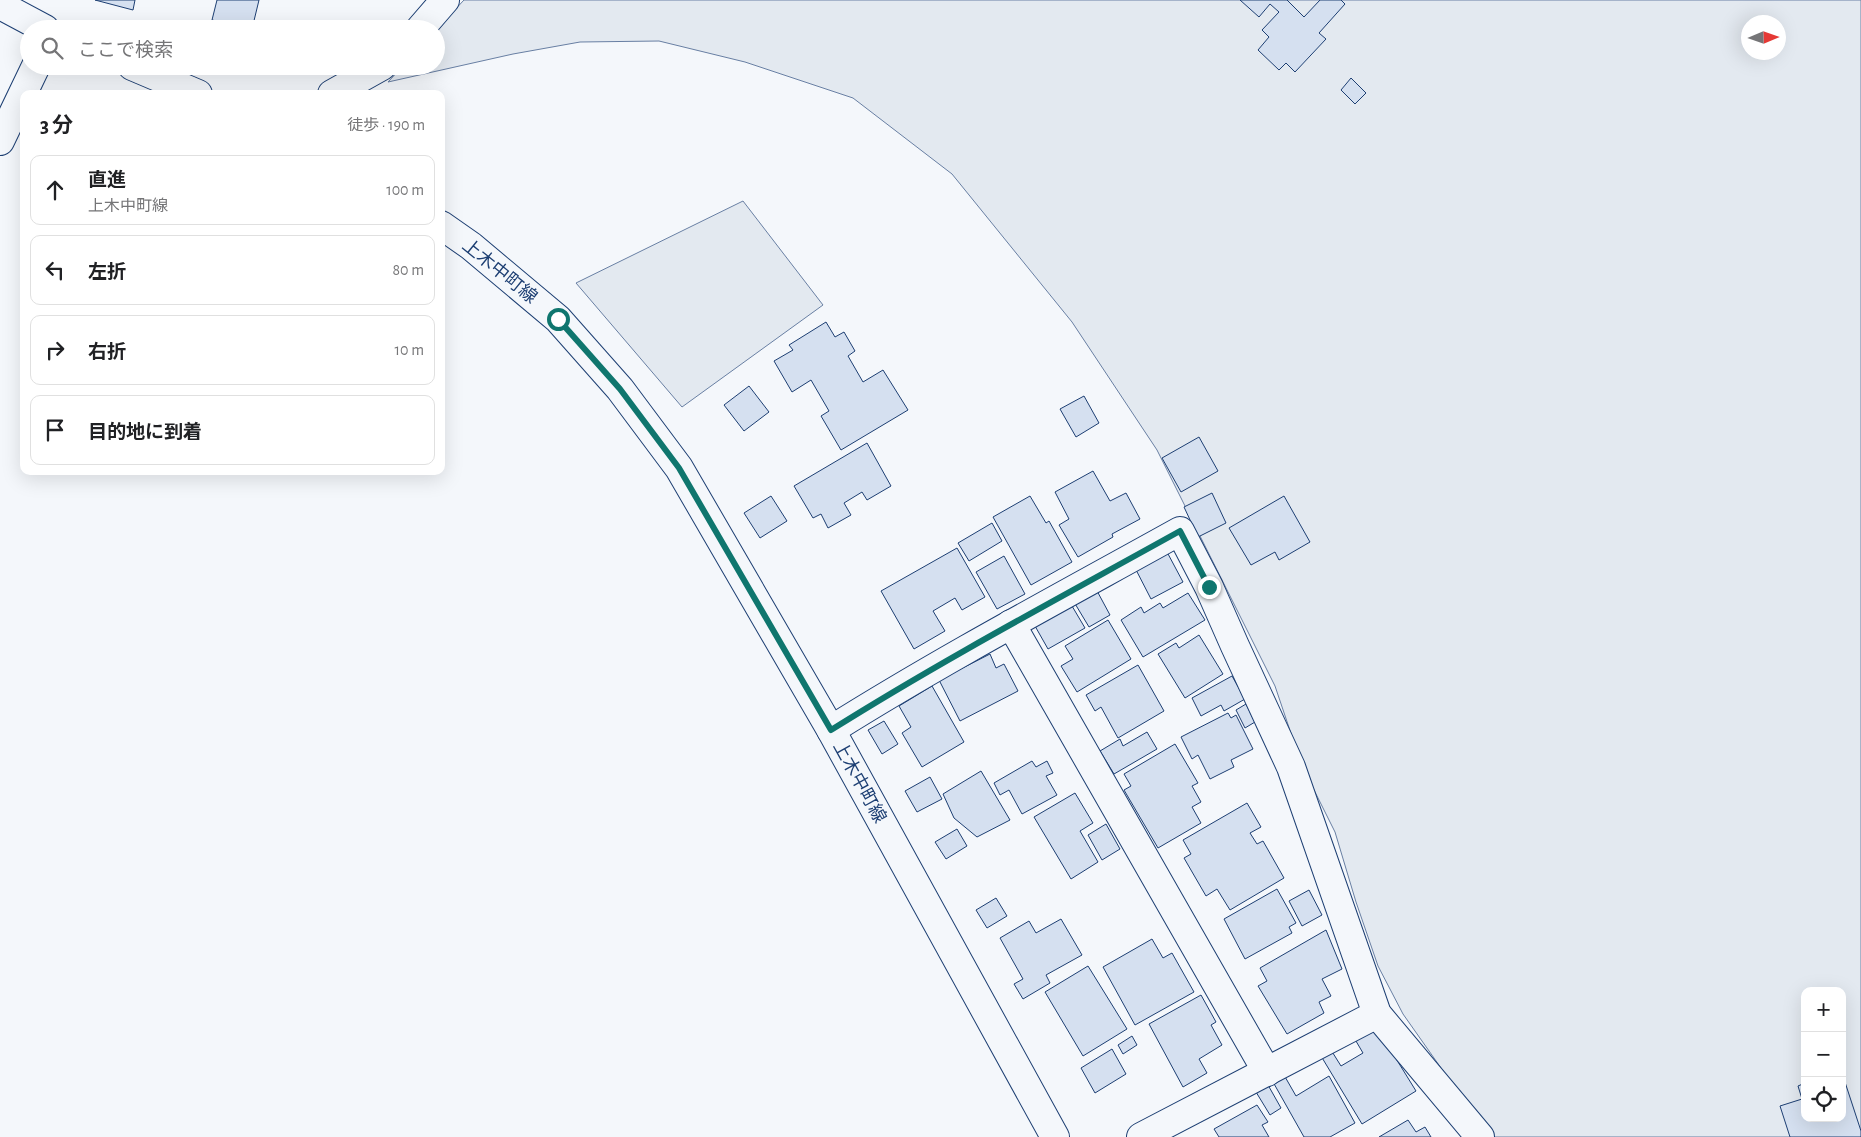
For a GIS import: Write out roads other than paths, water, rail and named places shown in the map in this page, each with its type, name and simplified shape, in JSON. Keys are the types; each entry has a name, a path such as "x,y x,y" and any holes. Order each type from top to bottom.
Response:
{"street":[{"path":"428,20 445,0"},
{"path":"0,5 29,20"},
{"path":"24,90 32,75"},
{"path":"153,75 189,90"},
{"path":"339,90 366,75"},
{"path":"0,141 20,99"},
{"name":"上木中町線","path":"445,228 471,246 558,319 620,389 679,468 831,730 1055,1137"},
{"path":"831,730 1011,624 1180,531 1209,587 1291,767 1377,1014 1480,1137"},
{"path":"1011,624 1267,1072"},
{"path":"1141,1137 1377,1014"}]}
